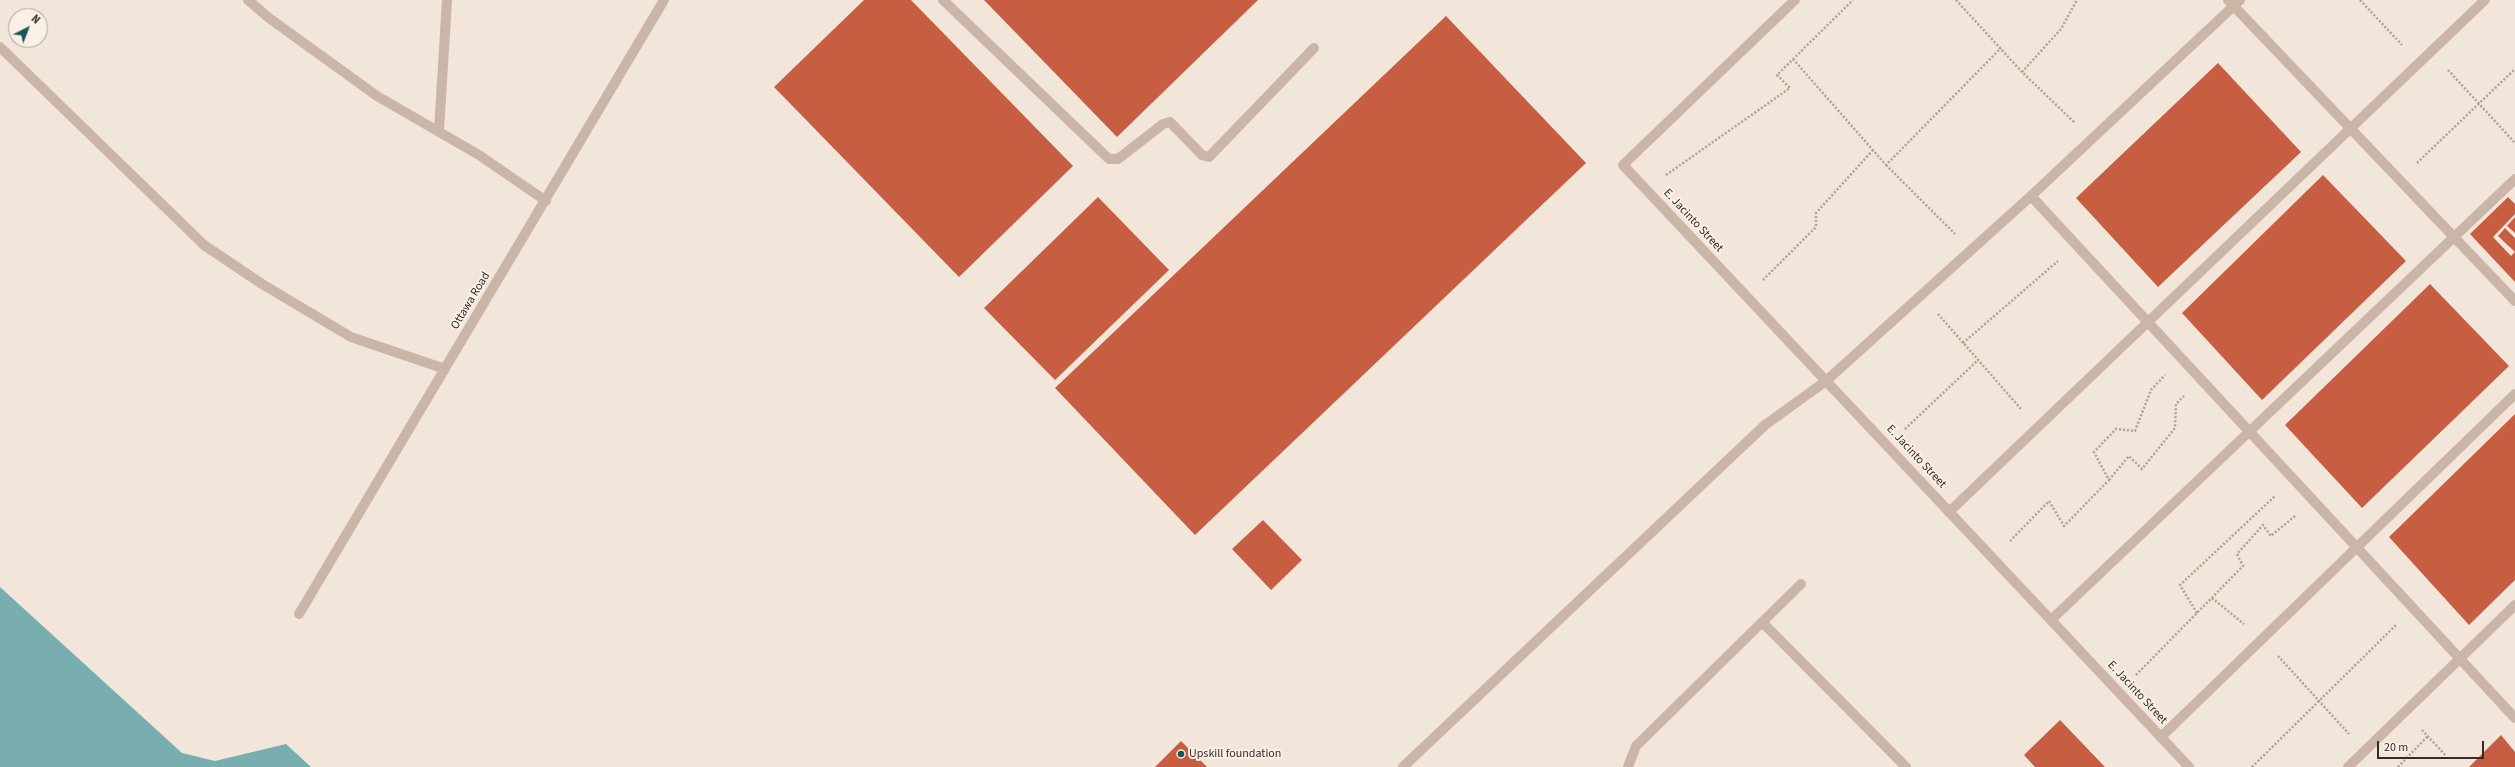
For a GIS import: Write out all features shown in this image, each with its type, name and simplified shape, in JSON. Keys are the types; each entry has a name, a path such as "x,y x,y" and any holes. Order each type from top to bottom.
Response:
{"street":[{"path":"248,0 269,18 377,96 439,130 546,201"},
{"path":"439,130 447,0"},
{"name":"Ottawa Road","path":"299,614 546,201 664,0"},
{"path":"943,0 1109,159 1118,159 1162,124 1170,122 1202,155 1209,156 1314,48"},
{"name":"E. Jacinto Street","path":"1795,0 1623,165 2189,767"},
{"path":"1949,512 2485,0"},
{"path":"1403,767 1765,425 1826,381 1922,295 2092,139 2234,2 2350,128 2515,302"},
{"path":"0,47 204,246 262,284 351,337 445,369"},
{"path":"2051,620 2515,179"},
{"path":"2031,196 2515,718"},
{"path":"2161,737 2515,394"},
{"path":"1628,767 1636,746 1801,584"},
{"path":"2348,767 2515,605"},
{"path":"1762,622 1906,767"}],"path":[{"path":"1646,190 1790,88 1777,75 1853,0"},
{"path":"1956,0 2022,72 2092,139"},
{"path":"2022,72 2061,29 2077,0"},
{"path":"2360,0 2419,63"},
{"path":"1886,165 2001,48"},
{"path":"2431,52 2515,142"},
{"path":"1793,59 1886,165 1971,250"},
{"path":"2400,180 2515,69"},
{"path":"1746,296 1816,227 1816,212 1873,150"},
{"path":"1963,343 2076,245"},
{"path":"1922,295 2037,428"},
{"path":"2110,480 2094,452 2116,429 2135,432 2151,390 2181,358"},
{"path":"1887,446 1978,360"},
{"path":"1992,558 2049,501 2064,526 2110,480 2129,456 2142,469 2175,428 2176,404 2201,379"},
{"path":"2197,612 2180,585 2293,479"},
{"path":"2119,692 2243,566 2237,554 2263,525 2271,536 2313,500"},
{"path":"2212,598 2262,639 2365,751"},
{"path":"2252,767 2414,608"},
{"path":"2405,712 2446,756"},
{"path":"2398,767 2428,736"}],"water":[{"path":"0,587 182,753 215,761 286,744 311,767 0,767"}],"building":[{"path":"864,0 911,0 1073,166 959,277 774,87"},
{"path":"984,0 1258,0 1117,137"},
{"path":"1446,16 1586,163 1195,535 1055,388"},
{"path":"2218,63 2301,152 2158,287 2076,198"},
{"path":"2323,175 2406,261 2262,400 2182,313"},
{"path":"1098,197 1169,270 1055,380 984,308"},
{"path":"2508,197 2515,204 2515,214 2493,237 2511,256 2515,252 2515,282 2470,234"},
{"path":"2515,217 2515,233 2507,226"},
{"path":"2505,228 2515,238 2515,252 2498,236"},
{"path":"2430,284 2509,366 2362,508 2285,425"},
{"path":"2515,414 2515,580 2469,625 2389,537"},
{"path":"1263,520 1302,560 1271,590 1232,549"},
{"path":"2060,720 2105,767 2035,767 2024,755"},
{"path":"2501,735 2515,752 2515,767 2469,767"},
{"name":"Upskill foundation","path":"1181,741 1207,767 1155,767"}],"place":[{"name":"Upskill foundation","path":"1181,754"}]}
